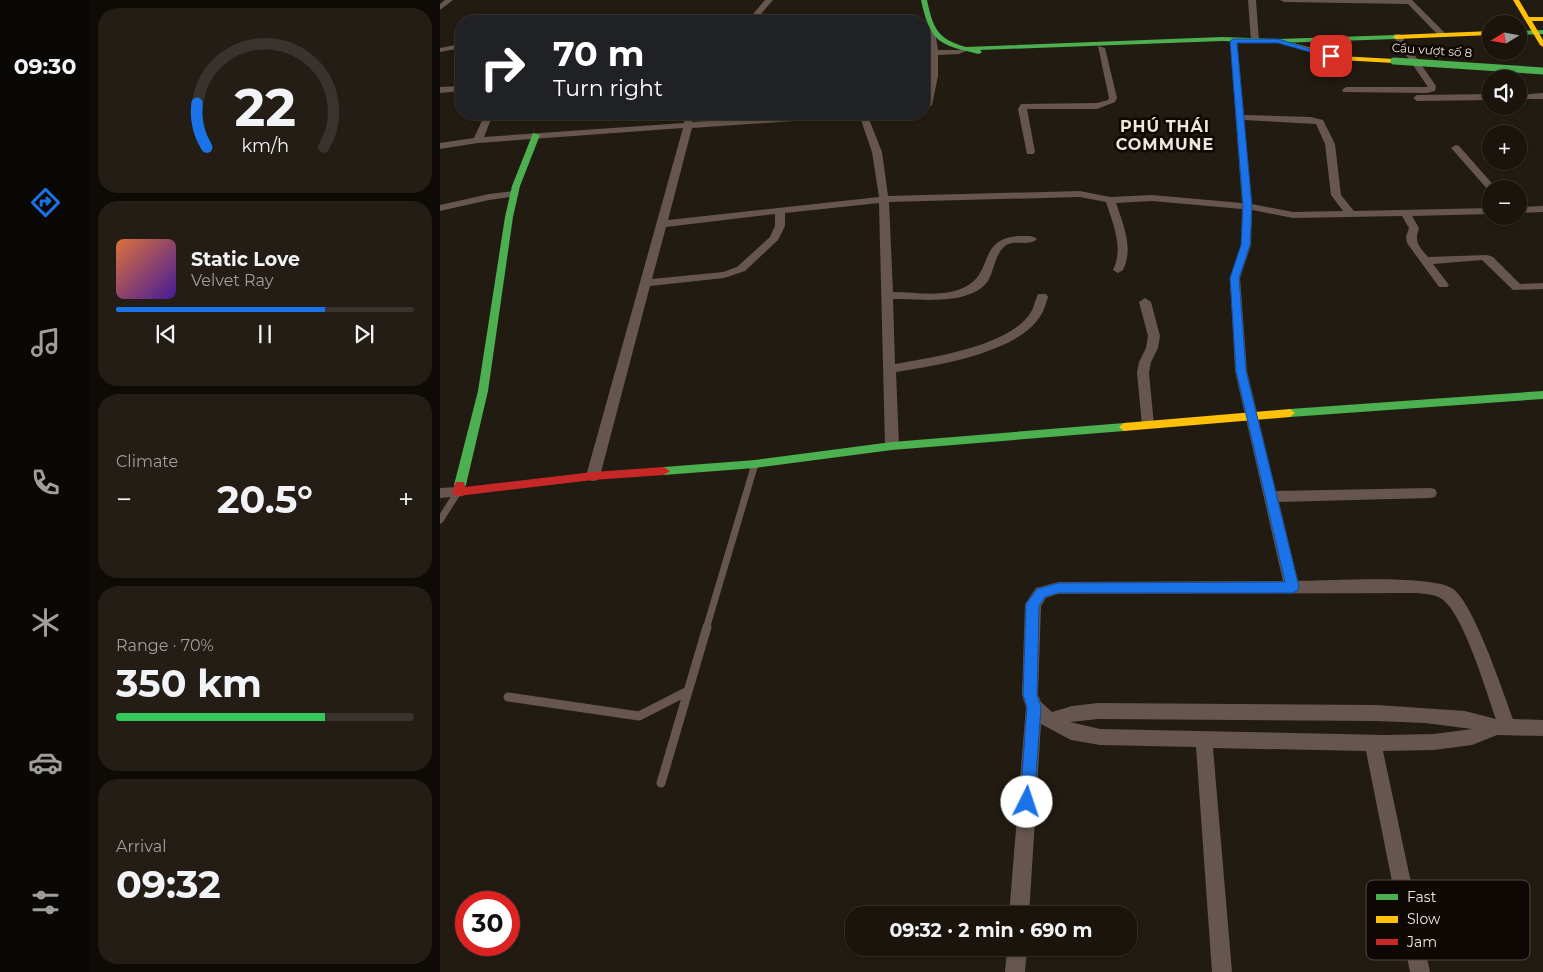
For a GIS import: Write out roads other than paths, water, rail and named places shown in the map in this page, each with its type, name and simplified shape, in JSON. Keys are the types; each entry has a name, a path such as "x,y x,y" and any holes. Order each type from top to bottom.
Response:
{"main road":[{"path":"924,0 927,15"},
{"path":"1516,0 1538,24"},
{"path":"1527,0 1538,24 1543,45"},
{"path":"930,27 931,31 938,39 945,43 987,53 1223,43 1233,41"},
{"path":"967,49 1222,39 1233,41 1278,41 1318,38 1482,33"},
{"path":"1318,38 1310,43 1320,53"},
{"name":"Cầu vượt số 8","path":"1278,41 1340,58 1543,71"},
{"path":"536,135 514,194 508,217 483,390 458,492 593,476 755,464 892,446 1251,416 1543,395"}],"street":[{"path":"440,8 449,0"},
{"path":"756,15 769,0"},
{"path":"1252,0 1255,41"},
{"path":"1284,0 1409,1 1443,35"},
{"path":"930,96 936,67 936,53 931,31"},
{"path":"1346,90 1427,90 1432,88 1397,36"},
{"path":"1233,41 1247,206 1246,245 1235,278 1241,371 1292,587"},
{"path":"440,50 455,47"},
{"path":"1030,152 1022,110 1024,106 1097,106 1112,102 1113,98 1101,48"},
{"path":"930,53 959,52 967,49"},
{"path":"440,90 455,89"},
{"path":"1527,97 1543,96"},
{"path":"1414,98 1482,97"},
{"path":"1240,117 1320,122 1330,144 1336,195 1351,214"},
{"path":"478,140 486,120"},
{"path":"440,146 478,140 678,120"},
{"path":"593,476 647,282 688,120"},
{"path":"866,120 877,152 884,199 892,446"},
{"path":"1456,148 1484,180"},
{"path":"440,208 489,197 514,194"},
{"path":"662,224 884,199 1080,194 1110,200 1152,198 1247,206 1294,215 1482,211"},
{"path":"1110,200 1124,252 1121,266 1118,270"},
{"path":"647,282 724,275 741,269 774,238 780,226 780,210"},
{"path":"1527,210 1543,210"},
{"path":"1406,213 1414,228 1411,240 1424,261 1443,285"},
{"path":"888,295 941,296 957,294 972,289 984,278 996,248 1002,242 1016,239 1032,239"},
{"path":"1424,261 1483,257 1489,259 1514,286 1521,288 1543,286"},
{"path":"889,369 940,359 995,344 1028,326 1041,307 1042,297"},
{"path":"1145,302 1154,334 1152,348 1144,371 1148,425"},
{"path":"440,493 458,492"},
{"path":"1270,497 1430,493"},
{"path":"1020,906 1034,707 1030,695 1033,604 1041,593 1058,588 1416,587 1440,590 1450,596 1465,618 1503,727"},
{"path":"1034,707 1043,716 1072,732 1100,737 1373,743 1434,742 1472,737 1503,727"},
{"path":"1052,720 1072,714 1098,711 1377,713 1465,719 1503,727 1543,728"},
{"path":"1204,739 1222,972"},
{"path":"1373,743 1401,880"},
{"path":"1015,972 1016,956"}],"lane":[{"path":"661,783 755,464"},
{"path":"440,520 458,492"},
{"path":"508,697 639,716 688,691"}],"district":[{"name":"PHÚ THÁI COMMUNE","path":"1165,135"}]}
